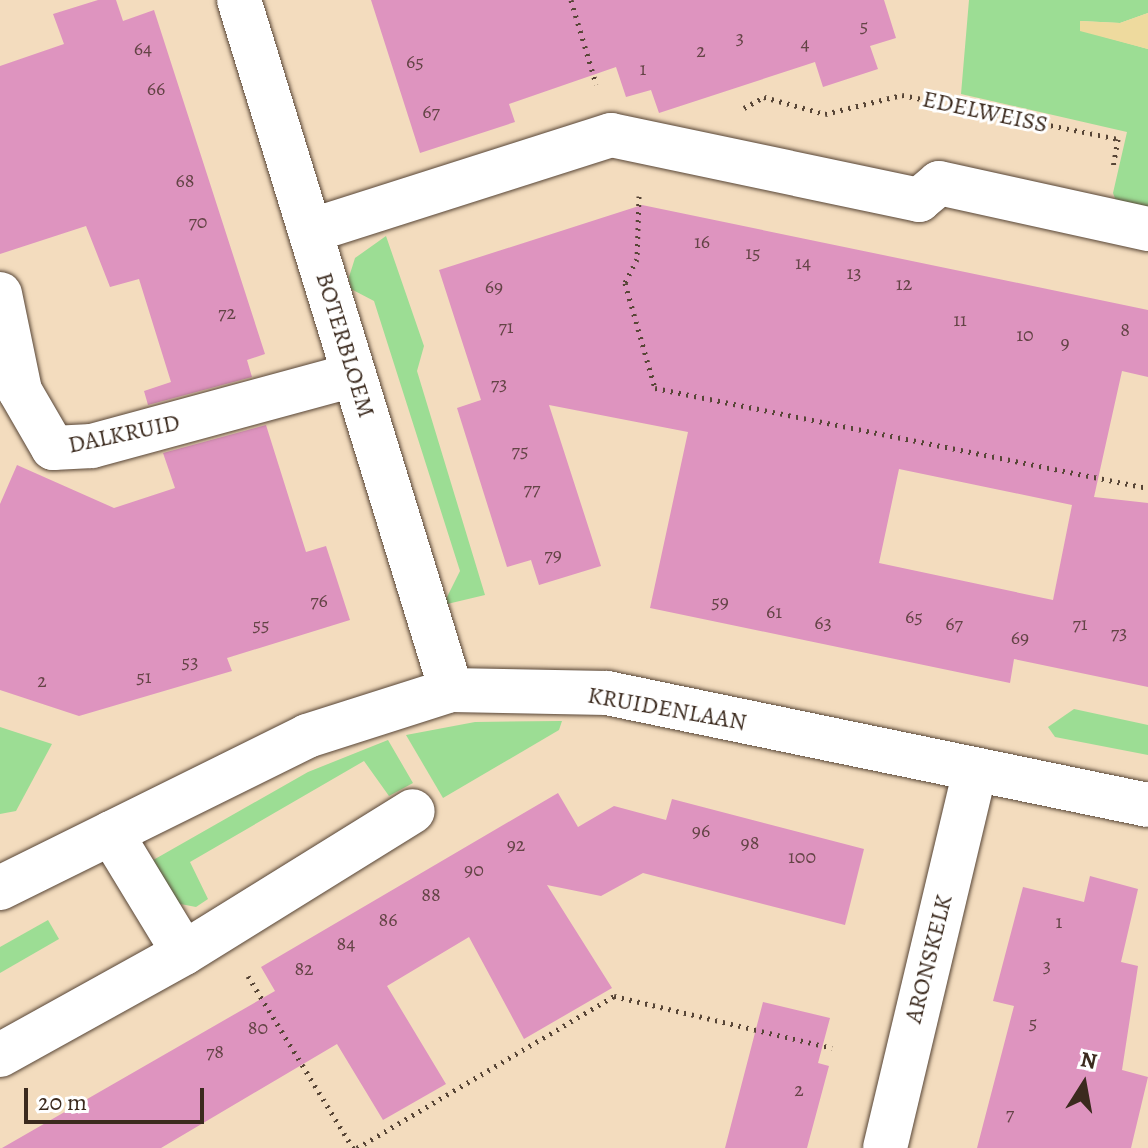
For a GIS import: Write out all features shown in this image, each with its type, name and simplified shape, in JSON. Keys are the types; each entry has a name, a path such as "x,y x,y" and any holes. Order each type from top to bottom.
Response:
{"street":[{"name":"BOTERBLOEM","path":"239,0 451,690"},
{"path":"310,231 626,137 919,200 939,183 1148,229"},
{"name":"DALKRUID","path":"0,294 20,391 53,448 92,446 354,375"},
{"name":"KRUIDENLAAN","path":"0,888 307,736 451,690 607,693 1148,805"},
{"name":"ARONSKELK","path":"885,1148 975,771"},
{"path":"0,1055 184,953 413,811"},
{"path":"111,833 184,953"}],"path":[{"path":"571,0 626,137 637,259 625,283 655,388 1148,488"},
{"name":"EDELWEISS","path":"710,154 719,121 764,97 825,114 902,95 1118,139 1104,220"},
{"path":"220,930 355,1148 614,996 832,1048"}],"green space":[{"path":"969,0 1148,0 1148,13 1120,23 1081,21 1080,30 1148,49 1148,218 1120,212 1113,193 1127,132 961,94"},
{"path":"386,236 424,346 417,371 485,595 443,605 460,571 374,301 351,289 349,277 355,258"},
{"path":"1074,709 1148,725 1148,755 1055,737 1048,727"},
{"path":"562,721 559,730 443,798 406,735 475,722"},
{"path":"0,727 52,744 16,811 0,814"},
{"path":"388,740 413,783 389,796 364,761 190,862 208,899 196,907 170,902 148,863 308,772"},
{"path":"48,920 59,939 0,973 0,947"}],"sand":[{"path":"1148,13 1148,49 1080,31 1080,21 1120,23"}],"building":[{"path":"98,0 116,0 123,21 154,10 265,354 247,360 252,377 148,405 144,391 171,382 139,279 110,287 86,226 0,254 0,66 64,44 53,14"},
{"path":"371,0 884,0 896,38 870,46 878,69 823,87 815,62 659,113 651,90 626,97 616,67 509,104 515,122 420,153"},
{"path":"642,205 1148,310 1148,377 1122,371 1094,497 1148,503 1148,687 1014,659 1010,683 650,608 688,432 549,405 601,566 539,585 531,560 507,567 457,408 481,400 439,270","holes":["899,469 1072,505 1053,600 879,563"]},
{"path":"266,425 306,552 326,546 350,620 227,658 232,671 79,716 0,690 0,504 17,465 114,508 175,488 163,453"},
{"path":"558,793 578,827 614,806 666,820 672,799 864,849 845,925 643,873 601,896 547,885 612,988 524,1039 469,937 387,986 446,1084 383,1120 337,1044 161,1148 2,1148 275,991 261,967"},
{"path":"1090,876 1138,889 1121,962 1138,966 1122,1070 1148,1077 1131,1148 977,1148 1014,1006 993,1001 1023,887 1084,902"},
{"path":"763,1002 830,1018 818,1063 829,1066 807,1148 725,1148"}]}
